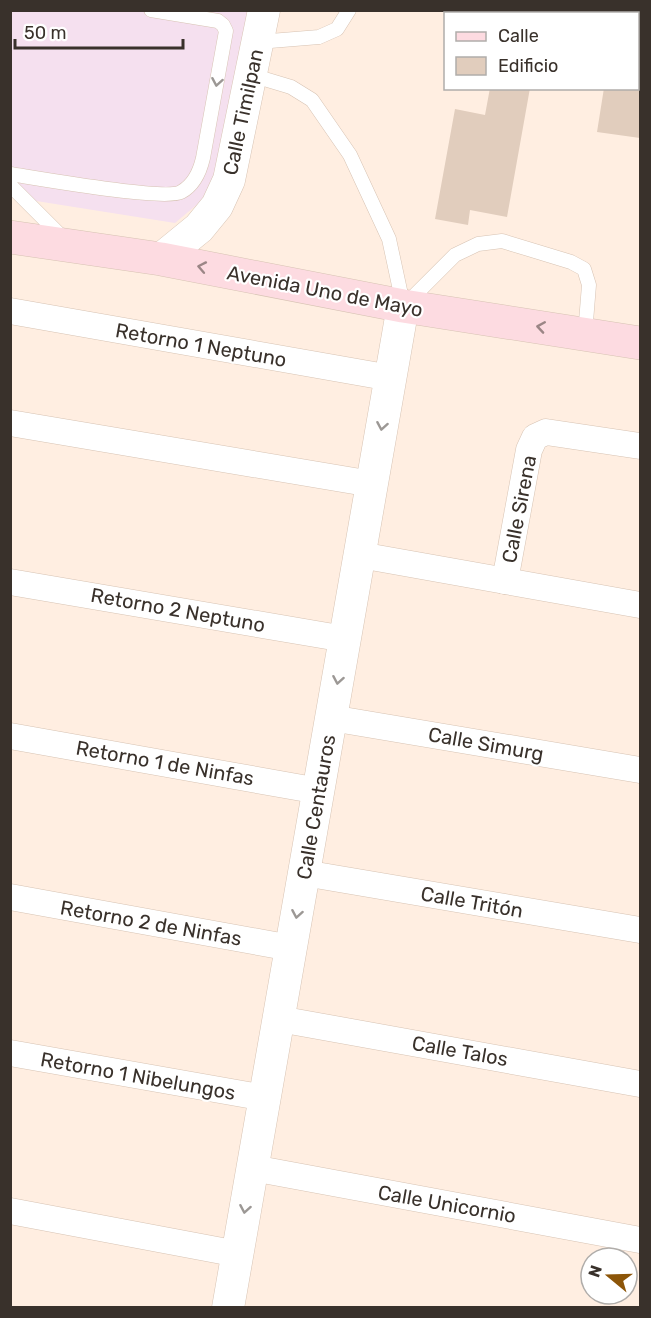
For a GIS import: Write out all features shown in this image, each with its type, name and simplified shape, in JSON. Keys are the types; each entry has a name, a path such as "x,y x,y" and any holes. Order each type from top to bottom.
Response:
{"main road":[{"name":"Avenida Uno de Mayo","path":"10,237 161,259 403,306 640,343"}],"street":[{"name":"Calle Timilpan","path":"161,259 199,228 217,206 229,180 264,10"},
{"name":"Calle Centauros","path":"228,1308 403,306"},
{"name":"Retorno 1 Neptuno","path":"10,311 391,378"},
{"path":"10,423 372,484"},
{"name":"Calle Sirena","path":"505,581 530,450 535,437 546,432 640,447"},
{"name":"Calle Sirena","path":"360,555 640,605"},
{"name":"Retorno 2 Neptuno","path":"10,582 345,639"},
{"name":"Calle Simurg","path":"331,718 640,770"},
{"name":"Retorno 1 de Ninfas","path":"10,736 319,791"},
{"name":"Calle Tritón","path":"304,873 640,930"},
{"name":"Retorno 2 de Ninfas","path":"10,897 291,948"},
{"name":"Calle Talos","path":"279,1019 640,1084"},
{"name":"Retorno 1 Nibelungos","path":"10,1053 265,1098"},
{"name":"Calle Unicornio","path":"252,1168 640,1240"},
{"path":"10,1211 238,1254"}],"lane":[{"path":"10,174 170,195 180,193 190,184 199,172 226,31 218,21 151,10"},
{"path":"258,42 319,37 337,29 349,10"},
{"path":"251,75 291,87 312,100 351,155 389,239 403,306"},
{"path":"10,185 70,246"},
{"path":"403,306 455,255 478,244 502,241 572,262 584,269 589,285 585,334"}],"shaded area":[{"path":"10,11 250,11 218,173 200,202 175,223 11,197"}],"building":[{"path":"525,10 627,10 626,12 525,12"},
{"path":"640,43 640,138 597,132 604,90 639,90"},
{"path":"490,90 530,90 507,217 470,210 468,225 435,219 455,109 485,115"}]}
